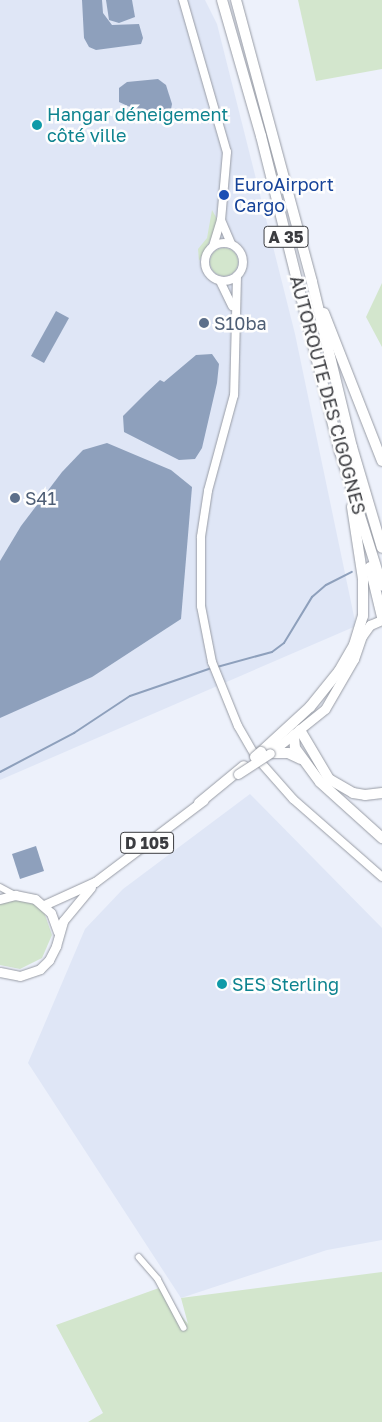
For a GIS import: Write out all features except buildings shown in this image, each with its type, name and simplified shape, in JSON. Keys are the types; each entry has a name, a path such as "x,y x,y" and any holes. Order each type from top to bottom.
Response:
{"highway":[{"name":"AUTOROUTE DES CIGOGNES","path":"222,0 261,136 347,474 382,586"},
{"name":"AUTOROUTE DES CIGOGNES","path":"236,0 312,282 352,447 382,548"},
{"path":"312,282 382,461"},
{"path":"347,474 381,619"},
{"path":"199,803 250,762 266,752 310,707 339,671 354,645 363,616 363,579 347,474"},
{"path":"297,732 295,748 301,759 345,807 382,838"},
{"path":"297,732 329,779 353,793 365,795 382,792"},
{"path":"266,752 288,753 301,759"}],"main road":[{"path":"183,0 226,152 221,220 213,246 206,254 204,265 210,276 220,281 234,312"},
{"path":"221,220 231,244 242,256 242,266 237,276 234,312 237,350 234,394 208,491 200,536 201,606 212,662 238,726 256,757 292,800 382,878"},
{"path":"213,246 231,244"},
{"path":"220,281 237,276"},
{"name":"D 105","path":"58,932 63,921 95,882 266,752 297,732 325,709 354,659 362,636 381,619"},
{"name":"D 105","path":"44,904 95,882"},
{"path":"0,899 15,895 25,895 44,904 56,922 58,932 49,960 40,969 20,976 0,972"}],"street":[{"path":"0,887 15,895"},
{"path":"139,1257 158,1279 184,1328"}],"shaded area":[{"path":"0,0 205,0 217,24 295,334 356,626 0,780"},
{"path":"250,794 382,928 382,1240 327,1250 181,1298 28,1063 85,929 123,889"}],"green space":[{"path":"298,0 382,0 382,69 316,81"},
{"path":"212,210 217,219 215,231 199,261 198,249 207,238"},
{"path":"224,248 234,252 238,262 234,272 224,276 214,272 210,262 214,252"},
{"path":"382,283 382,347 366,317"},
{"path":"16,900 34,904 44,912 52,935 42,958 20,969 0,965 0,904"},
{"path":"382,1272 382,1422 88,1422 103,1413 56,1325 159,1288 188,1324 181,1298"}],"water":[{"path":"82,0 102,0 103,13 112,25 139,24 143,38 141,44 96,50 89,47 84,38"},
{"path":"106,0 132,0 135,17 119,23 109,20"},
{"path":"158,79 166,85 172,104 170,115 163,119 154,118 119,102 119,88 127,82"},
{"path":"56,311 69,318 44,363 31,356"},
{"path":"212,354 219,364 217,383 202,448 195,459 179,460 124,432 123,416 160,380 164,382 196,355"},
{"path":"107,443 171,470 192,487 181,619 92,677 0,718 0,561 21,526 62,472 83,450"},
{"path":"36,846 44,871 20,879 12,854"}],"waterway":[{"path":"217,667 272,652 284,643 312,597 326,585 352,572"},
{"path":"0,772 74,733 130,696 212,668"}],"place":[{"name":"Hangar déneigement côté ville","path":"37,125"},
{"name":"EuroAirport Cargo","path":"224,195"},
{"name":"S10ba","path":"204,323"},
{"name":"S41","path":"15,498"},
{"name":"SES Sterling","path":"222,984"}]}
